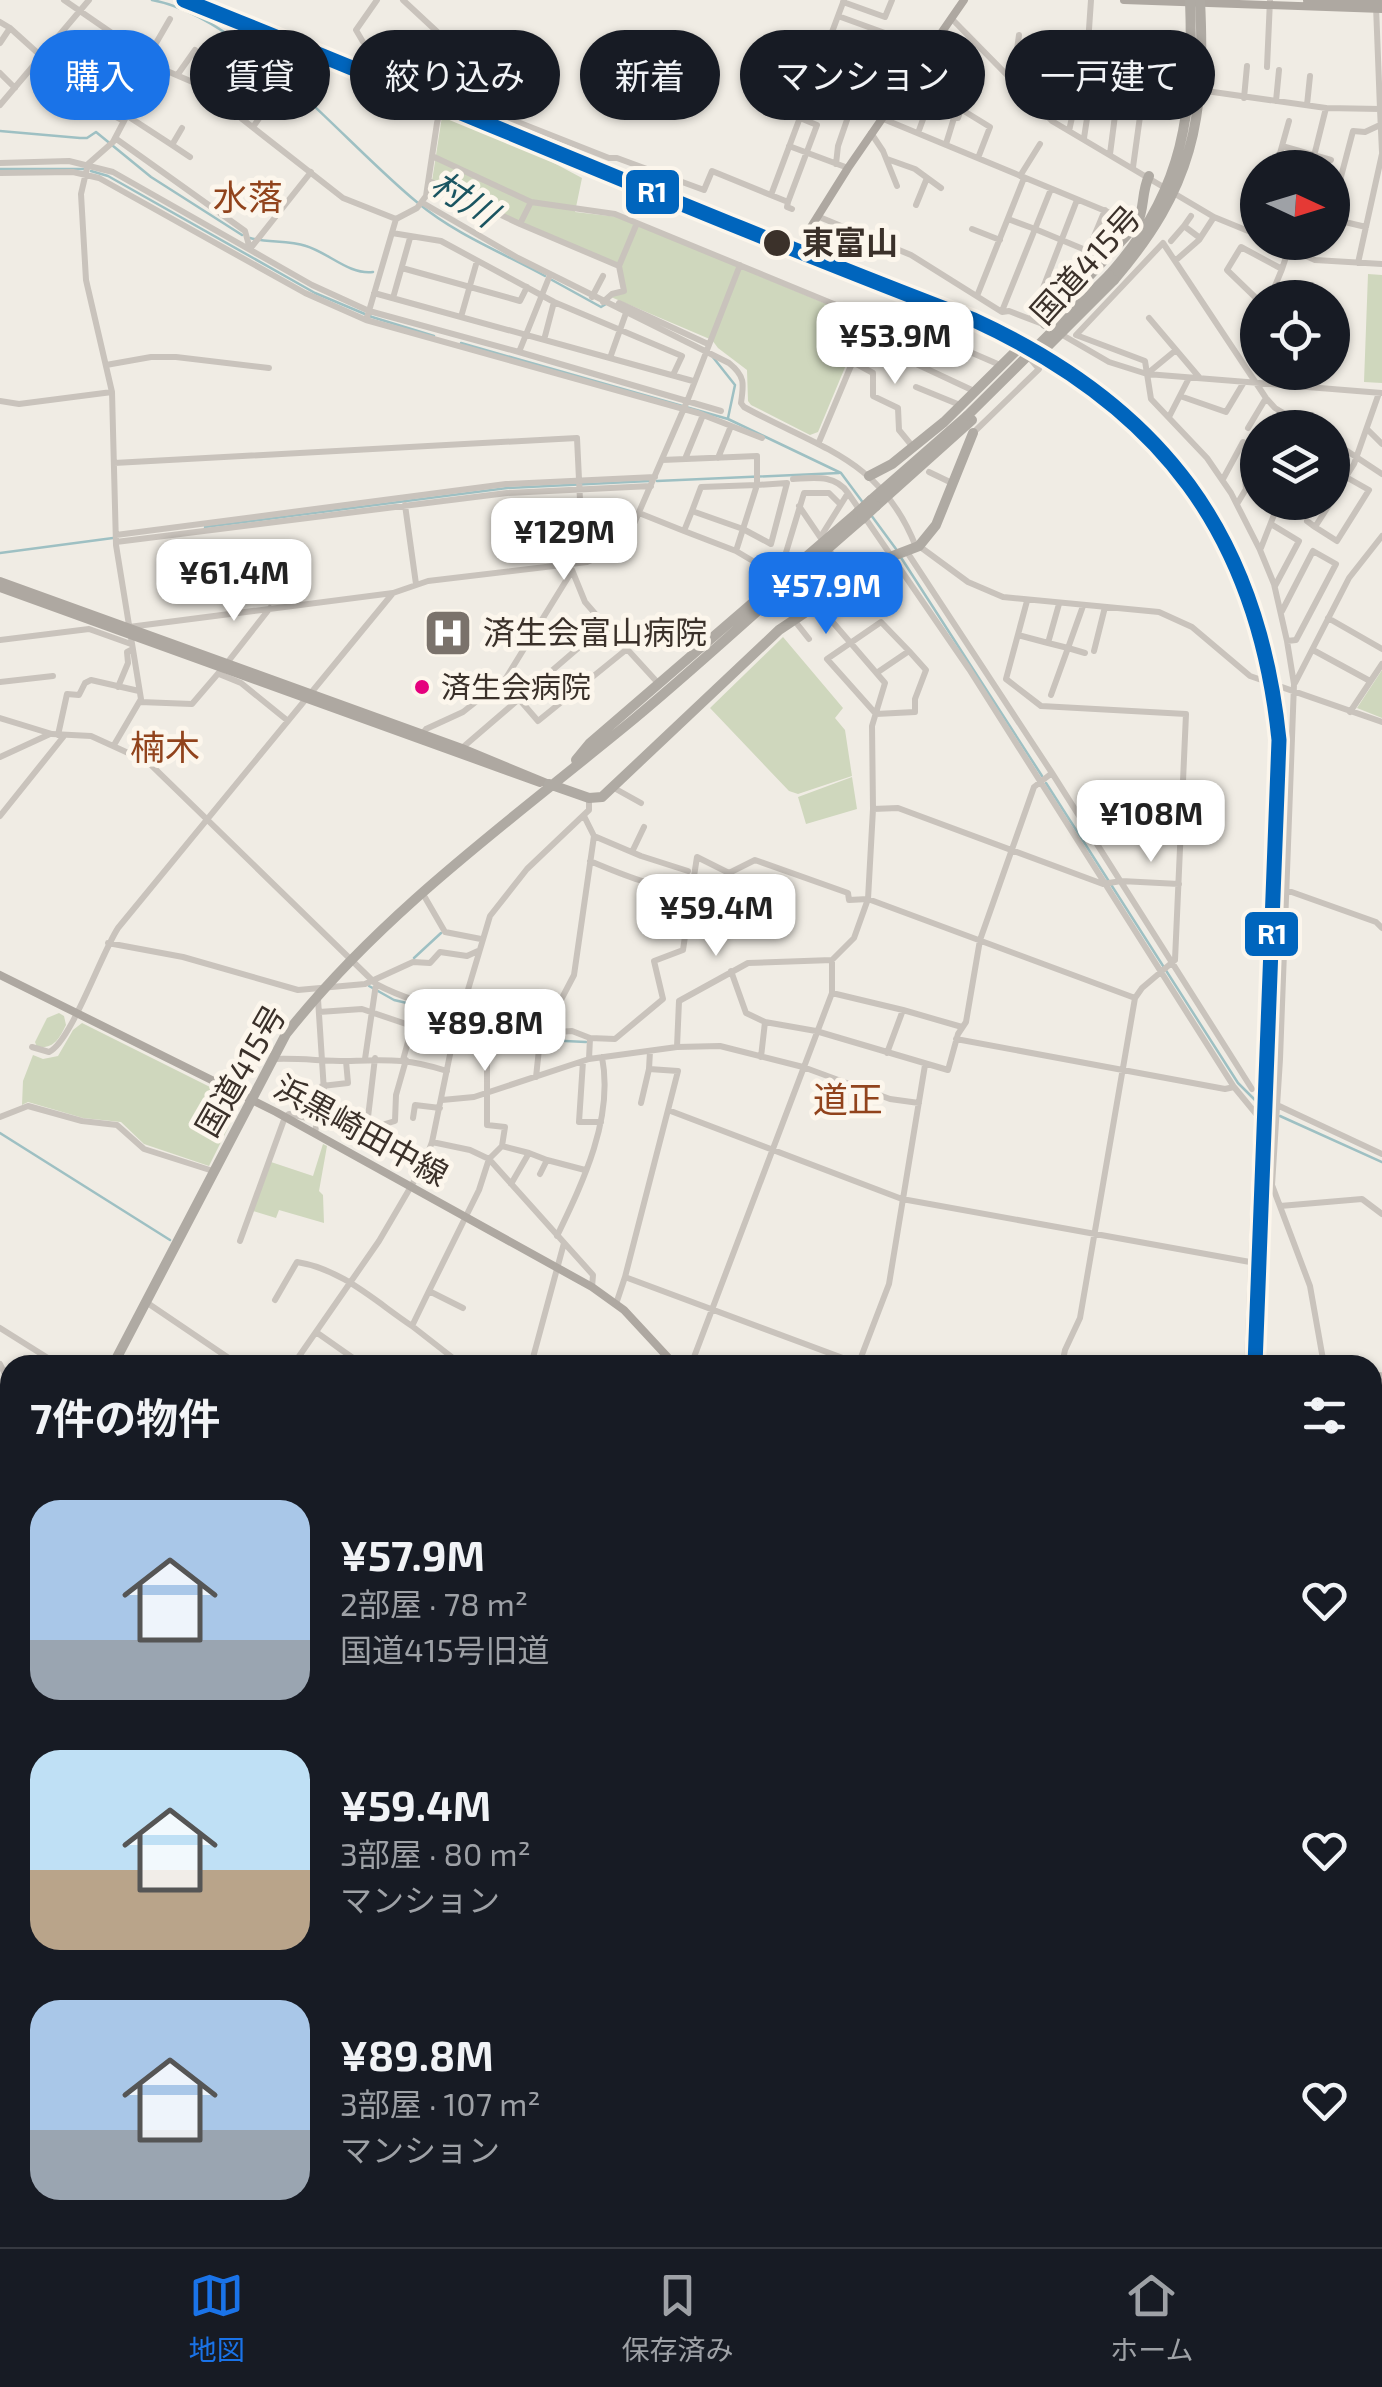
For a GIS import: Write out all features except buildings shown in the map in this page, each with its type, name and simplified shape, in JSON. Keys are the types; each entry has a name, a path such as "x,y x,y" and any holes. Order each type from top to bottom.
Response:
{"highway":[{"name":"国道415号","path":"1195,2 1196,30"},
{"name":"国道415号","path":"1172,190 1190,100 1195,2"},
{"name":"国道415号","path":"117,1355 272,1059 320,990 549,784 636,717 825,541 970,418 1111,278 1150,237 1193,137 1195,120"},
{"name":"国道415号","path":"1045,324 1136,224 1143,213 1149,176"},
{"name":"国道415号","path":"870,476 912,447 1020,347"},
{"path":"549,784 589,798 602,797 766,641 890,557 914,548 936,525 974,433"},
{"name":"国道415号","path":"566,772 590,743 784,582"}],"main road":[{"path":"943,30 964,0"},
{"path":"1124,0 1379,5"},
{"path":"1307,0 1379,5"},
{"path":"811,228 880,120"},
{"path":"0,584 130,639 308,696 531,781 549,784"},
{"path":"421,737 462,748 549,784"},
{"name":"浜黒崎田中線","path":"0,976 315,1133 592,1287 616,1304 665,1355"}],"street":[{"path":"64,0 107,30"},
{"path":"64,30 90,0"},
{"path":"356,30 376,0"},
{"path":"403,0 435,30"},
{"path":"833,30 844,1 885,18 891,2 877,0"},
{"path":"1089,30 1090,0"},
{"path":"1268,67 1269,3"},
{"path":"1358,262 1382,153 1379,5"},
{"path":"838,16 875,30"},
{"path":"163,30 170,18"},
{"path":"951,18 1005,72"},
{"path":"0,22 30,46"},
{"path":"0,43 10,28"},
{"path":"178,74 190,57"},
{"path":"1244,98 1247,66"},
{"path":"0,105 30,70"},
{"path":"1276,101 1279,70"},
{"path":"170,72 218,94 228,108 343,198 396,219"},
{"path":"0,73 14,88"},
{"path":"1307,105 1310,76"},
{"path":"1215,93 1326,108 1380,109"},
{"path":"1315,150 1326,108"},
{"path":"114,745 140,702 116,538 112,392 86,280 81,194 86,169 115,138 124,120"},
{"path":"128,120 190,157"},
{"path":"253,127 258,120"},
{"path":"366,320 396,219 421,204 439,120"},
{"path":"512,120 704,190 712,171 790,205 817,125 805,120"},
{"path":"770,195 799,120"},
{"path":"836,164 847,120"},
{"path":"886,120 1136,224"},
{"path":"918,133 923,120"},
{"path":"946,144 953,120"},
{"path":"978,158 990,127 979,120"},
{"path":"1051,120 1214,216 1240,227"},
{"path":"1068,131 1070,120"},
{"path":"1084,139 1087,120"},
{"path":"1110,154 1115,120"},
{"path":"1133,167 1140,120"},
{"path":"1281,150 1290,121"},
{"path":"1348,150 1353,132 1365,132 1380,125"},
{"path":"172,146 182,128"},
{"path":"872,133 896,186"},
{"path":"115,138 245,231 250,250"},
{"path":"977,296 1022,177 1040,144"},
{"path":"789,146 848,168"},
{"path":"1282,146 1298,150"},
{"path":"432,156 531,202 614,214 866,320 866,330 819,442"},
{"path":"886,159 915,169 941,188"},
{"path":"0,163 69,160 305,293 366,320 703,415 762,438"},
{"path":"0,173 86,169 112,172 312,285 369,310 721,411"},
{"path":"250,250 310,172"},
{"path":"916,205 927,178"},
{"path":"429,180 619,266"},
{"path":"1002,312 1051,190"},
{"path":"1031,319 1077,200"},
{"path":"520,224 531,202"},
{"path":"421,204 592,297 620,302 708,346 742,374 744,407 819,442 870,476 885,494 1000,692 1252,1089"},
{"path":"1076,291 1104,210"},
{"path":"817,216 911,255 1002,312 1010,310 1045,324 1110,362 1147,374 1240,382"},
{"path":"1170,241 1191,216"},
{"path":"1175,261 1200,238 1214,216"},
{"path":"1008,219 1106,260"},
{"path":"620,302 624,291 619,266 637,223"},
{"path":"1350,224 1366,228"},
{"path":"1184,226 1200,238"},
{"path":"972,229 1000,240"},
{"path":"392,232 440,241 554,302 682,356 674,376"},
{"path":"393,298 410,238"},
{"path":"1074,338 1159,245 1166,246 1240,361"},
{"path":"1240,283 1227,270 1241,247 1282,269"},
{"path":"461,318 477,260"},
{"path":"1277,280 1285,260"},
{"path":"1315,260 1382,264"},
{"path":"0,640 89,629 130,639 271,607 394,593 416,584 577,566 610,552 626,537 639,513 740,265"},
{"path":"402,268 520,301 527,287"},
{"path":"1093,273 1116,296"},
{"path":"519,352 550,275"},
{"path":"592,297 604,276"},
{"path":"605,300 624,291"},
{"path":"374,293 693,381"},
{"path":"605,300 626,313 708,346"},
{"path":"544,340 554,302"},
{"path":"610,358 626,313"},
{"path":"1149,318 1200,378"},
{"path":"974,391 894,354 898,326 903,323 1001,365"},
{"path":"1074,338 1141,358 1150,399 1223,480 1237,504 1260,550 1282,612 1294,688 1272,1185 1310,1286 1324,1355"},
{"path":"974,433 1039,369 1020,347"},
{"path":"1147,374 1176,350"},
{"path":"106,365 176,357 268,368"},
{"path":"852,362 874,373 873,396 898,408 899,430 912,447"},
{"path":"1169,417 1189,378"},
{"path":"916,387 960,405"},
{"path":"1180,396 1226,412 1240,389"},
{"path":"1260,390 1280,410"},
{"path":"1344,390 1381,393 1350,469"},
{"path":"0,400 19,404 112,392"},
{"path":"1259,410 1266,398"},
{"path":"685,459 703,415"},
{"path":"718,458 732,426"},
{"path":"1367,429 1382,444"},
{"path":"114,463 577,438 577,566 585,602 658,684"},
{"path":"1223,480 1240,448"},
{"path":"1350,451 1382,474"},
{"path":"662,460 757,456 757,480 736,551"},
{"path":"929,472 954,484"},
{"path":"319,513 655,477"},
{"path":"793,479 827,478 840,483 848,493 969,669 1234,1087 1257,1115 1247,1355"},
{"path":"1307,521 1337,542 1368,490 1350,479"},
{"path":"684,531 701,488 757,480 787,484 771,544 692,511"},
{"path":"116,538 319,513 506,484 650,486"},
{"path":"768,570 784,559 804,493 829,493 840,504"},
{"path":"825,541 848,493"},
{"path":"1237,504 1240,499"},
{"path":"405,506 416,584"},
{"path":"799,506 825,541 846,586 861,606"},
{"path":"639,513 736,551 818,604 886,683 870,743 873,809 868,899 862,925 832,960 754,962 679,1001 677,1048"},
{"path":"1260,550 1273,520"},
{"path":"1316,527 1320,520"},
{"path":"1272,524 1299,541 1275,586"},
{"path":"1294,688 1349,578 1382,536"},
{"path":"914,548 990,593 1027,601 1159,612 1192,627 1238,670 1267,684 1294,688 1382,722"},
{"path":"1282,612 1313,552 1336,564 1296,640 1287,641"},
{"path":"421,737 426,729 463,712 506,678 577,566"},
{"path":"32,1047 41,1051 56,1049 108,943 394,593"},
{"path":"1000,692 1027,601"},
{"path":"1048,643 1059,604"},
{"path":"1051,695 1084,606"},
{"path":"140,702 192,704 271,607"},
{"path":"1094,651 1105,607"},
{"path":"1328,618 1382,649"},
{"path":"794,620 809,639"},
{"path":"882,622 926,670 915,699 915,712 876,714 827,659 882,622"},
{"path":"462,748 605,625"},
{"path":"1018,634 1085,654"},
{"path":"118,687 124,676 130,639"},
{"path":"519,699 538,721 543,720 627,649"},
{"path":"1312,650 1370,681"},
{"path":"878,672 909,651"},
{"path":"1350,712 1382,664"},
{"path":"222,669 288,721"},
{"path":"0,682 53,676"},
{"path":"0,816 58,735 67,694 80,695 85,683 91,680 139,691"},
{"path":"1006,680 1041,706 1186,714 1173,964"},
{"path":"0,718 58,735 92,736 148,762 373,982 542,1036 572,1031 590,1038 614,1039 662,1000 654,961 682,950 696,857 729,873 755,860 848,893 849,900 868,899 1135,998"},
{"path":"0,757 58,735"},
{"path":"732,971 746,1013 765,1022 816,1031 948,1070 956,1038 966,1022 980,940 1038,782 1052,772"},
{"path":"614,788 641,804"},
{"path":"300,1355 412,1187 426,1159 481,940 496,906 527,869 584,816 589,810 589,798"},
{"path":"873,809 898,808 1104,884 1179,884"},
{"path":"536,1077 542,1036 574,975 594,836 584,816"},
{"path":"632,852 644,826"},
{"path":"594,836 688,871"},
{"path":"590,861 644,882 670,889 692,889"},
{"path":"1286,890 1376,922 1382,928"},
{"path":"424,894 445,932 481,940"},
{"path":"108,943 183,957 290,988 320,990 373,982 413,962 430,963 440,952 468,956 478,951"},
{"path":"695,1355 832,994 832,960"},
{"path":"1064,1355 1080,1318 1135,998 1173,964"},
{"path":"365,1058 373,1012 373,982"},
{"path":"315,1133 321,1121 320,990"},
{"path":"832,994 962,1027"},
{"path":"382,1138 385,1124 395,1121 396,1095 414,1020 423,1022 429,1002"},
{"path":"319,1012 355,1008 412,1026"},
{"path":"887,1053 904,1010"},
{"path":"760,1058 765,1022"},
{"path":"590,1038 579,1122 602,1122"},
{"path":"956,1038 1234,1087"},
{"path":"414,1118 415,1105 474,1098 586,1060 650,1050 720,1046 803,1067 890,1098 918,1102"},
{"path":"641,1103 650,1050"},
{"path":"412,1326 489,1160 502,1146 506,1127 486,1125 487,1056"},
{"path":"558,1236 602,1122 602,1057"},
{"path":"272,1059 376,1058 404,1060 446,1071"},
{"path":"366,1134 376,1058"},
{"path":"322,1086 348,1083 346,1061"},
{"path":"861,1355 888,1284 925,1065"},
{"path":"616,1304 678,1071 649,1069"},
{"path":"1277,1105 1382,1154"},
{"path":"0,1117 28,1106 82,1121 117,1125 144,1150 212,1171"},
{"path":"668,1110 902,1198 1250,1262"},
{"path":"240,1241 284,1117 289,1114 382,1138 426,1159"},
{"path":"432,1142 470,1150 489,1160 593,1275 592,1287"},
{"path":"502,1146 585,1170"},
{"path":"511,1184 529,1154"},
{"path":"540,1174 548,1160"},
{"path":"1280,1206 1362,1199 1382,1214"},
{"path":"534,1355 564,1243"},
{"path":"275,1300 298,1262 320,1266 378,1299 449,1355"},
{"path":"625,1277 835,1355"},
{"path":"429,1291 463,1308"},
{"path":"146,1302 224,1355"},
{"path":"0,1328 43,1355"},
{"path":"316,1332 349,1355"}],"green space":[{"path":"441,120 468,120 582,178 575,212 618,217 856,316 861,329 818,432 810,435 751,405 747,370 712,340 611,297 625,291 621,264 554,239 432,181"},
{"path":"1368,274 1382,275 1382,383 1364,382"},
{"path":"783,637 843,708 835,718 845,730 852,776 798,794 789,791 710,708"},
{"path":"1382,670 1382,718 1357,708"},
{"path":"852,777 857,809 806,824 798,797"},
{"path":"59,1013 66,1025 61,1035 52,1045 37,1047 35,1042 47,1018"},
{"path":"82,1023 230,1097 236,1112 209,1166 144,1144 121,1122 83,1118 28,1102 22,1105 23,1081 33,1055 43,1059 58,1056 73,1030"},
{"path":"323,1144 327,1146 319,1191 323,1195 324,1223 279,1210 276,1218 253,1211 271,1162 313,1176"}],"waterway":[{"name":"村川","path":"152,0 187,11 222,31 292,86 432,214 545,276"},
{"path":"0,131 80,138 96,132 151,177 242,235"},
{"path":"0,169 83,169"},
{"path":"91,171 108,176 315,293 372,317 434,336"},
{"path":"250,238 306,246 347,267 373,272"},
{"name":"村川","path":"552,280 601,307 606,304"},
{"path":"461,343 728,419 841,473 864,504"},
{"name":"村川","path":"712,356 735,385 728,418"},
{"path":"657,481 839,473"},
{"path":"205,527 507,488 649,481"},
{"path":"871,515 896,549"},
{"path":"0,553 113,538"},
{"path":"900,556 1042,776"},
{"path":"1046,783 1238,1083 1273,1113"},
{"path":"414,958 441,933"},
{"path":"369,986 394,1000 424,1007 451,1027 489,1038 520,1035 532,1040"},
{"path":"544,1040 586,1042"},
{"path":"1280,1116 1382,1162"},
{"path":"0,1133 170,1240"}],"transit line":[{"name":"R1","path":"184,0 974,320 1040,354 1098,393 1147,436 1189,485 1223,539 1249,600 1268,666 1279,740 1255,1355"}],"place":[{"name":"東富山","path":"777,243"},
{"name":"済生会富山病院","path":"448,633"},
{"name":"済生会病院","path":"422,687"}],"district":[{"name":"水落","path":"248,198"},
{"name":"楠木","path":"165,748"},
{"name":"道正","path":"848,1100"}]}
